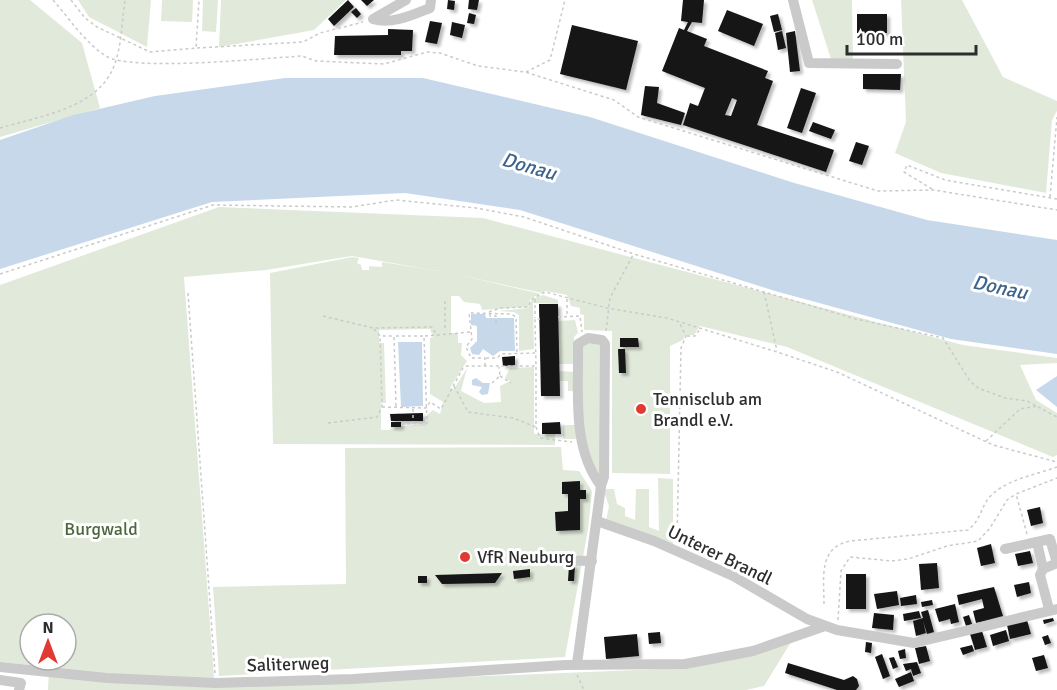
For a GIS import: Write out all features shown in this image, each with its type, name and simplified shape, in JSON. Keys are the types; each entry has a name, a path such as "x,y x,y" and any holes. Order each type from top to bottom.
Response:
{"street":[{"path":"373,19 406,0"},
{"path":"373,19 382,22 406,17 430,8 431,0"},
{"path":"793,0 810,63 897,64"},
{"path":"601,486 593,475 581,443 578,344 588,338 602,340 605,344 604,477 577,664 685,664 753,651 825,626"},
{"name":"Unterer Brandl","path":"597,521 677,551 733,576 807,619 825,626 914,643 1053,609 1040,575 1043,569 1057,562 1050,539 1033,543"},
{"path":"1005,549 1033,543"},
{"path":"542,560 592,561"},
{"name":"Saliterweg","path":"0,667 107,678 216,683 353,679 577,664"},
{"path":"0,680 21,683 20,690"}],"path":[{"path":"53,0 95,47 116,60 172,63 302,56 316,61 384,64 427,52 440,53 478,66 525,72 614,100 638,117 840,182 878,191 934,190 1057,210"},
{"path":"71,0 85,18 97,27 150,52 303,42 320,33 373,19"},
{"path":"0,128 71,106 99,90 116,60 125,0"},
{"path":"196,48 199,0"},
{"path":"525,72 550,60 565,0"},
{"path":"1050,198 1057,117"},
{"path":"934,190 904,172 907,165 945,180 1057,199"},
{"path":"0,274 213,205 352,207 396,200 476,208 524,217 634,254 856,319 943,338 970,381 978,388 1037,406 1057,417"},
{"path":"605,344 607,308 634,254"},
{"path":"490,313 500,308 528,307 535,298 545,292 607,308 678,321 837,372 985,441 1057,462"},
{"path":"764,292 777,352"},
{"path":"188,293 216,683"},
{"path":"535,298 536,428 540,438 581,443"},
{"path":"567,298 567,316"},
{"path":"445,301 445,332"},
{"path":"517,354 516,317 511,314 469,313 472,339 466,346 468,356 485,358 536,353"},
{"path":"490,313 490,316 496,316 496,325"},
{"path":"323,316 373,328 432,327 437,336"},
{"path":"558,317 580,316 580,330 588,338"},
{"path":"535,319 540,319"},
{"path":"677,551 681,348 686,336 678,321"},
{"path":"328,423 377,417 382,407 380,336 373,328"},
{"path":"686,336 695,336 701,328"},
{"path":"380,336 437,336 445,332 472,332"},
{"path":"394,336 396,407"},
{"path":"401,424 427,423 424,336"},
{"path":"485,358 485,366"},
{"path":"499,366 500,376"},
{"path":"426,408 430,402 441,409 463,368 536,366"},
{"path":"492,383 500,376"},
{"path":"500,376 511,383"},
{"path":"453,386 468,412 513,418 536,428"},
{"path":"985,441 1020,409 1037,406"},
{"path":"382,407 426,408"},
{"path":"413,408 413,424"},
{"path":"824,604 825,559 834,546 850,541 968,530 977,522 988,499 1006,485 1056,467 1057,472"},
{"path":"837,630 841,571 850,556 900,560 947,546 978,541 990,528 1007,500 1016,494 1057,478"},
{"path":"1016,494 1033,543"},
{"path":"565,664 580,678 584,690"}],"green space":[{"path":"0,0 30,0 82,43 100,108 0,137"},
{"path":"78,0 151,0 147,47 89,17"},
{"path":"162,0 193,0 192,22 161,21"},
{"path":"203,0 218,0 216,32 202,31"},
{"path":"221,0 346,0 314,30 219,47"},
{"path":"812,0 852,0 853,62 832,62"},
{"path":"901,0 962,0 1003,77 1057,101 1057,111 1052,120 1046,193 941,173 895,153 906,122"},
{"name":"Burgwald","path":"219,207 483,218 963,345 1057,358 1057,363 1020,365 1036,400 1057,413 1057,455 1053,457 787,347 700,326 694,335 685,335 683,340 670,346 670,474 612,473 612,331 584,330 584,315 580,314 580,308 571,306 567,295 545,291 542,293 459,275 541,294 531,298 528,307 482,310 480,304 464,302 459,296 451,296 451,333 458,333 458,343 462,343 461,355 467,361 450,388 454,389 467,368 461,391 484,403 501,402 500,386 510,381 505,378 510,368 534,367 534,434 555,434 555,445 273,444 270,273 352,257 359,258 357,263 361,265 362,270 369,270 369,266 382,267 382,262 438,271 352,256 266,270 184,277 214,677 212,687 686,668 791,642 764,686 746,690 48,690 49,672 78,672 78,612 18,612 18,664 0,662 0,285","holes":["430,329 433,337 430,338 430,394 443,402 440,414 433,410 427,415 427,424 381,430 381,403 386,403 384,343 379,343 379,330"]},
{"path":"543,295 558,300 558,304 533,303 534,349 519,351 519,315 514,312 497,311 528,308 532,299"},
{"path":"575,320 578,333 574,337 575,364 559,364 558,321"},
{"path":"585,341 603,345 600,477 582,442 580,345"},
{"path":"559,371 575,372 575,391 568,391 568,381 559,381"},
{"path":"563,425 576,425 577,439 563,439"},
{"name":"VfR Neuburg","path":"561,447 563,470 579,471 592,491 588,529 565,657 219,676 213,587 346,584 345,448"},
{"path":"658,478 673,479 673,547 606,521 609,506 603,489 614,489 617,504 625,508 625,516 635,520 636,489 649,489 649,527 659,531"}],"water":[{"name":"Donau","path":"285,78 423,78 590,117 791,182 927,220 1057,240 1057,354 951,339 775,291 520,210 405,193 212,202 0,269 0,140 73,115 155,96"},
{"path":"471,314 485,314 486,318 514,318 515,351 500,351 493,356 483,349 479,355 472,354 470,348 477,341 477,326 471,325"},
{"path":"398,342 422,342 423,406 401,407"},
{"path":"1057,376 1057,407 1036,390"},
{"path":"476,378 483,383 490,383 488,394 482,395 479,392 482,387 472,385 472,380"}],"building":[{"path":"348,0 354,7 334,26 328,19"},
{"path":"361,0 374,0 367,6"},
{"path":"448,0 455,1 454,10 447,9"},
{"path":"469,0 479,0 477,10 468,9"},
{"path":"683,0 704,0 702,23 692,22 687,31 707,39 704,46 768,71 765,78 773,81 757,125 834,150 826,172 683,125 690,103 698,106 705,88 662,71 679,28 684,30 688,22 681,21","holes":["732,98 737,100 731,116 725,115"]},
{"path":"356,8 361,14 357,18 351,12"},
{"path":"727,10 763,24 754,46 718,31"},
{"path":"469,13 476,15 474,24 467,23"},
{"path":"778,14 782,30 774,32 770,16"},
{"path":"857,14 887,14 887,33 857,33"},
{"path":"430,21 442,23 437,44 425,42"},
{"path":"452,22 465,25 462,38 450,35"},
{"path":"572,25 638,41 626,90 560,74"},
{"path":"388,29 413,30 412,51 401,51 401,55 334,55 335,36 388,35"},
{"path":"782,31 786,48 778,50 775,33"},
{"path":"795,31 800,71 790,72 786,33"},
{"path":"863,74 901,74 900,90 863,89"},
{"path":"645,86 659,87 657,103 685,113 681,125 641,115"},
{"path":"801,88 816,93 802,133 787,128"},
{"path":"813,122 835,130 831,139 809,131"},
{"path":"856,142 869,146 862,165 849,161"},
{"path":"539,304 558,304 560,396 541,396"},
{"path":"620,338 638,338 639,347 620,347"},
{"path":"618,349 625,349 626,373 619,373"},
{"path":"515,356 515,365 503,366 502,357"},
{"path":"423,413 423,421 391,421 390,414"},
{"path":"391,422 401,422 401,427 391,427"},
{"path":"560,422 561,434 542,434 542,423"},
{"path":"580,481 580,490 586,490 586,499 580,499 580,530 556,531 555,512 568,511 568,494 562,494 562,482"},
{"path":"1040,507 1043,523 1031,526 1027,510"},
{"path":"991,544 995,563 981,566 977,548"},
{"path":"1030,551 1033,563 1018,566 1015,554"},
{"path":"937,563 939,588 921,590 919,564"},
{"path":"569,565 575,565 574,581 568,581"},
{"path":"530,569 530,577 514,579 513,571"},
{"path":"502,573 495,583 442,584 435,575"},
{"path":"846,574 866,574 866,609 846,609"},
{"path":"418,576 427,576 427,583 418,583"},
{"path":"1029,582 1031,593 1017,597 1014,585"},
{"path":"994,587 1003,616 976,623 973,611 984,608 982,599 959,605 957,595"},
{"path":"897,591 899,605 877,609 874,594"},
{"path":"916,595 917,604 901,606 900,598"},
{"path":"932,600 933,605 922,607 921,602"},
{"path":"955,604 959,622 951,624 950,619 939,622 935,609"},
{"path":"928,610 934,632 927,634 923,621 926,633 916,636 913,621 923,618 921,612"},
{"path":"919,611 921,618 904,621 903,614"},
{"path":"874,613 894,615 893,630 872,628"},
{"path":"969,615 972,624 966,626 963,617"},
{"path":"1053,618 1054,621 1044,624 1043,620"},
{"path":"1027,620 1031,634 1010,639 1007,625"},
{"path":"1006,630 1009,641 993,646 990,635"},
{"path":"982,631 987,647 975,650 970,634"},
{"path":"660,632 661,643 649,644 648,633"},
{"path":"637,634 639,656 606,659 604,637"},
{"path":"1048,635 1051,643 1045,645 1042,637"},
{"path":"866,642 872,643 871,653 865,652"},
{"path":"972,645 974,651 963,655 960,648"},
{"path":"926,646 930,661 919,664 915,648"},
{"path":"905,649 906,658 900,659 898,651"},
{"path":"882,654 890,676 883,679 875,657"},
{"path":"1044,655 1048,668 1036,671 1032,658"},
{"path":"894,657 898,667 893,669 889,658"},
{"path":"917,662 921,673 913,676 911,669 906,671 903,664"},
{"path":"788,663 844,680 853,676 857,679 859,686 856,690 837,690 785,673"},
{"path":"911,672 914,681 899,687 895,679"}],"place":[{"name":"Tennisclub am Brandl e.V.","path":"641,409"},
{"name":"VfR Neuburg","path":"465,557"}]}
